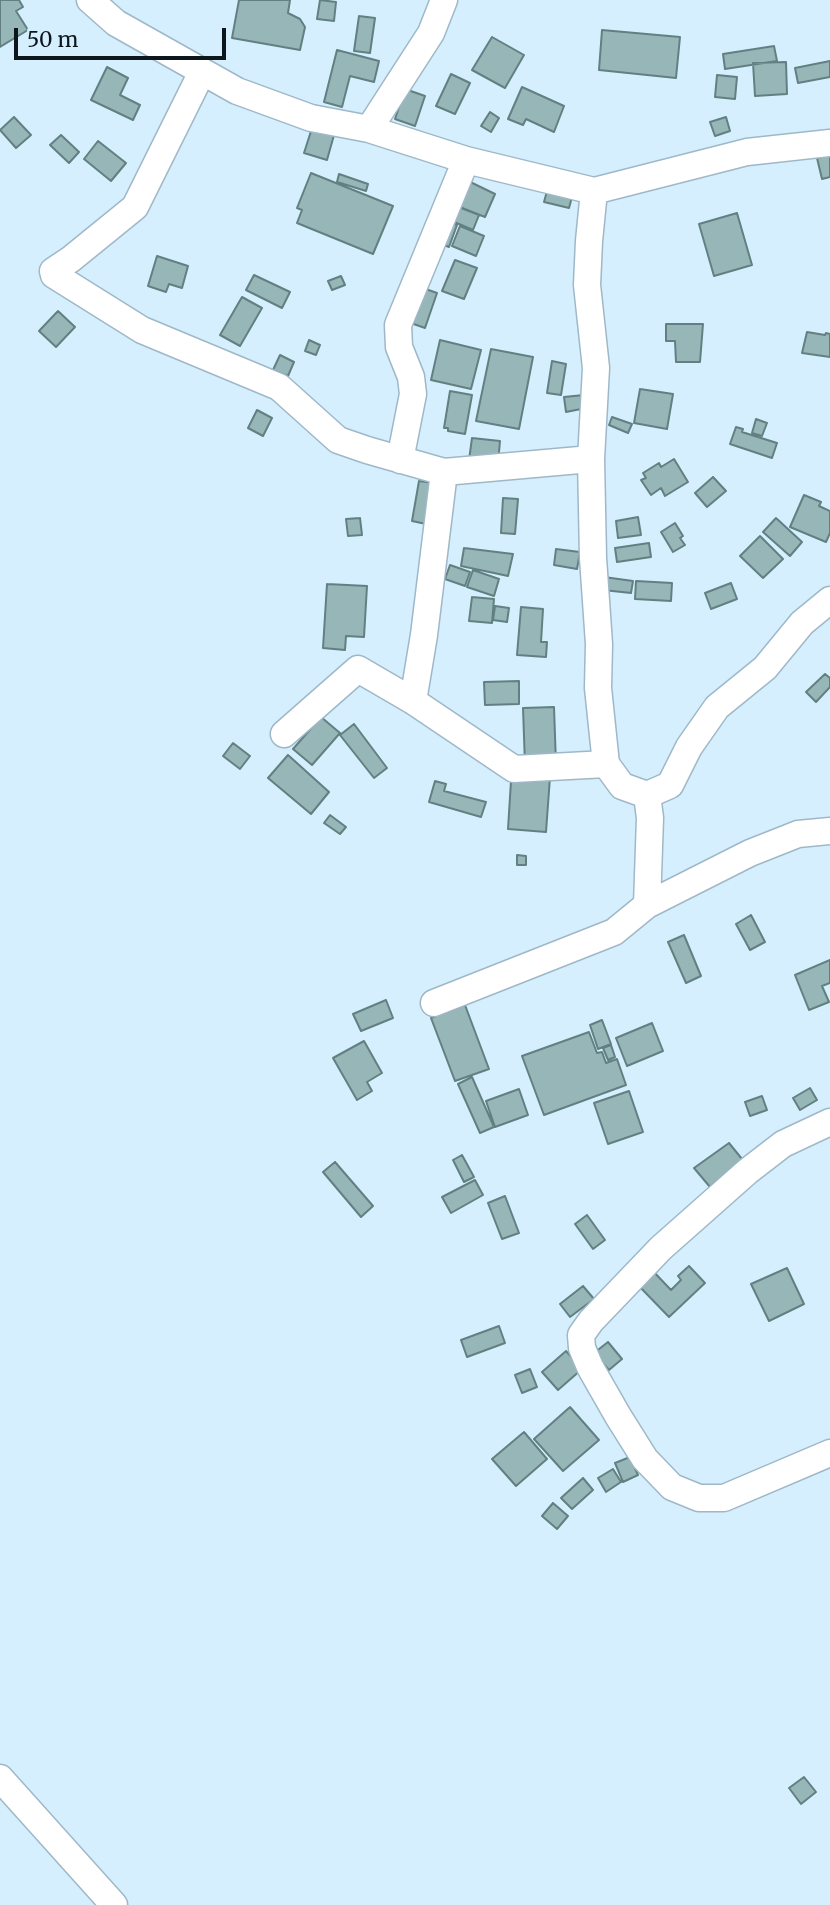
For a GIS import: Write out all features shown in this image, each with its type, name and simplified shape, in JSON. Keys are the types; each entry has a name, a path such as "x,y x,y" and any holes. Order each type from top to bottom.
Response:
{"street":[{"path":"90,0 116,23 237,91 312,118 369,129 466,160 594,191 747,152 830,143"},
{"path":"369,129 431,33 444,0"},
{"path":"202,72 135,207 71,260 53,271 54,275 142,330 279,387 338,440 444,472 591,459"},
{"path":"400,460 413,394 411,377 399,347 398,326 466,160"},
{"path":"594,191 587,285 596,368 591,459 593,558 599,644 598,688 606,765 622,786 647,795 670,785 689,747 717,707 765,668 802,623 830,600"},
{"path":"413,701 444,472"},
{"path":"284,734 358,669 413,701 514,769 606,765"},
{"path":"647,795 650,818 647,905"},
{"path":"433,1003 614,932 647,905 750,853 798,834 830,831"},
{"path":"830,1122 783,1144 748,1171 661,1248 591,1321 581,1335 582,1348 590,1367 624,1426 645,1459 672,1488 699,1498 724,1498 830,1453"},
{"path":"0,1778 114,1905"}],"building":[{"path":"0,0 19,0 23,7 16,11 28,30 0,47"},
{"path":"239,0 290,0 288,13 300,19 305,27 300,50 232,38"},
{"path":"320,0 336,2 334,21 317,19"},
{"path":"359,16 375,18 370,53 354,51"},
{"path":"602,30 680,37 676,78 599,70"},
{"path":"492,37 524,55 505,88 472,70"},
{"path":"774,46 777,61 725,69 723,54"},
{"path":"337,50 379,61 374,82 350,76 342,107 324,102"},
{"path":"830,61 830,77 798,83 795,68"},
{"path":"786,62 787,94 755,96 753,63"},
{"path":"107,67 128,78 120,95 140,105 133,120 91,100"},
{"path":"451,74 470,83 455,114 436,106"},
{"path":"717,75 737,77 735,99 715,97"},
{"path":"522,87 564,106 554,132 526,119 523,125 508,119"},
{"path":"405,89 425,96 415,126 395,119"},
{"path":"490,112 499,118 491,132 481,126"},
{"path":"14,117 31,135 16,148 0,130"},
{"path":"726,117 730,131 715,136 710,122"},
{"path":"312,128 334,135 327,160 304,153"},
{"path":"61,135 79,152 69,163 50,145"},
{"path":"98,141 126,163 111,181 84,159"},
{"path":"830,155 830,177 822,179 817,158"},
{"path":"311,173 393,206 373,254 297,223 302,210 297,208"},
{"path":"339,174 368,184 366,191 337,182"},
{"path":"462,178 495,194 485,217 452,204"},
{"path":"547,191 572,197 569,208 544,202"},
{"path":"451,204 479,215 473,230 445,218"},
{"path":"737,213 752,265 714,276 699,224"},
{"path":"440,219 457,225 449,247 432,240"},
{"path":"460,226 484,236 476,256 452,246"},
{"path":"157,256 188,266 182,288 169,284 166,292 148,286"},
{"path":"455,260 477,268 464,299 442,291"},
{"path":"254,275 290,292 282,308 246,290"},
{"path":"341,276 345,285 332,290 328,281"},
{"path":"420,287 437,293 425,328 408,322"},
{"path":"242,297 262,308 240,346 220,335"},
{"path":"58,311 75,327 56,347 39,331"},
{"path":"666,324 703,324 700,362 676,362 675,341 666,341"},
{"path":"807,332 830,334 830,357 802,353"},
{"path":"309,340 320,345 316,355 305,351"},
{"path":"440,340 481,350 471,389 431,380"},
{"path":"491,349 533,357 519,429 476,421"},
{"path":"280,355 294,362 288,376 273,370"},
{"path":"552,361 566,364 561,395 547,393"},
{"path":"640,389 673,394 667,429 634,423"},
{"path":"450,391 472,395 465,434 444,428"},
{"path":"584,395 586,408 566,412 564,397"},
{"path":"257,410 272,418 263,436 248,428"},
{"path":"612,417 632,424 628,433 609,425"},
{"path":"756,419 767,423 762,436 752,433"},
{"path":"736,427 743,429 742,432 777,443 772,458 730,444"},
{"path":"472,438 500,441 498,463 469,460"},
{"path":"674,459 688,482 665,496 661,488 651,495 641,480 646,478 643,473 659,463 661,467"},
{"path":"713,477 726,491 707,507 695,493"},
{"path":"419,481 434,483 426,524 412,521"},
{"path":"804,495 821,502 819,506 830,511 830,533 826,542 790,527"},
{"path":"503,498 518,499 515,534 501,533"},
{"path":"638,517 641,535 618,538 616,521"},
{"path":"360,518 362,535 348,536 346,519"},
{"path":"776,518 802,542 790,556 763,532"},
{"path":"675,523 685,545 673,552 661,532"},
{"path":"760,536 783,559 763,578 740,556"},
{"path":"649,543 651,557 617,562 615,548"},
{"path":"464,548 513,554 508,576 461,566"},
{"path":"556,549 580,552 577,569 554,565"},
{"path":"450,565 470,572 465,586 445,579"},
{"path":"473,570 499,579 494,596 467,587"},
{"path":"604,577 633,581 631,593 603,590"},
{"path":"636,581 672,583 671,601 635,599"},
{"path":"731,583 737,599 711,609 705,593"},
{"path":"327,584 367,586 364,637 346,636 345,650 323,648"},
{"path":"472,597 494,599 492,623 469,621"},
{"path":"495,606 509,608 507,622 493,620"},
{"path":"521,607 543,609 541,642 547,642 546,657 517,655"},
{"path":"825,674 830,678 830,687 816,702 806,692"},
{"path":"519,681 519,704 485,705 484,682"},
{"path":"554,707 556,764 525,765 523,708"},
{"path":"321,717 340,733 312,765 293,749"},
{"path":"354,724 387,768 374,778 340,735"},
{"path":"233,743 250,756 240,769 223,756"},
{"path":"288,755 329,792 311,814 268,778"},
{"path":"526,776 550,777 546,832 508,829 511,781 526,782"},
{"path":"435,781 446,784 444,791 486,802 481,817 429,802"},
{"path":"330,815 346,827 340,834 324,823"},
{"path":"517,855 526,856 526,865 517,865"},
{"path":"751,915 765,942 750,950 736,924"},
{"path":"684,935 701,976 686,983 668,942"},
{"path":"830,960 830,983 822,986 829,1002 809,1010 795,975"},
{"path":"386,1000 393,1018 361,1031 353,1014"},
{"path":"465,1005 489,1069 455,1081 431,1018"},
{"path":"602,1020 611,1044 598,1049 590,1025"},
{"path":"652,1023 663,1051 627,1066 616,1038"},
{"path":"589,1032 597,1053 602,1052 606,1063 617,1059 626,1085 544,1115 522,1056"},
{"path":"364,1041 382,1073 367,1082 372,1091 357,1100 333,1058"},
{"path":"611,1045 615,1057 608,1060 603,1048"},
{"path":"472,1077 494,1127 480,1133 458,1084"},
{"path":"810,1088 817,1100 800,1110 793,1098"},
{"path":"519,1089 528,1115 495,1127 486,1101"},
{"path":"629,1091 643,1132 608,1144 594,1103"},
{"path":"762,1096 767,1110 750,1116 745,1102"},
{"path":"729,1143 742,1159 710,1187 694,1168"},
{"path":"462,1155 474,1177 464,1182 453,1160"},
{"path":"335,1162 373,1206 361,1217 323,1172"},
{"path":"475,1180 483,1195 451,1213 442,1197"},
{"path":"505,1196 519,1233 502,1239 488,1203"},
{"path":"587,1215 605,1240 593,1249 575,1224"},
{"path":"689,1266 705,1283 669,1317 636,1283 651,1269 671,1290 681,1280 678,1276"},
{"path":"787,1268 804,1304 769,1321 751,1284"},
{"path":"583,1286 594,1299 570,1317 560,1304"},
{"path":"499,1326 505,1343 467,1357 461,1340"},
{"path":"608,1342 622,1359 609,1370 594,1353"},
{"path":"566,1351 582,1369 558,1390 542,1372"},
{"path":"530,1369 537,1387 522,1393 515,1375"},
{"path":"570,1407 599,1440 563,1471 534,1439"},
{"path":"524,1432 547,1459 516,1486 492,1459"},
{"path":"630,1457 638,1475 623,1482 615,1463"},
{"path":"613,1469 621,1482 606,1492 598,1478"},
{"path":"583,1478 593,1490 572,1509 561,1498"},
{"path":"553,1503 568,1516 557,1529 542,1516"},
{"path":"804,1777 816,1792 801,1804 789,1788"}]}
